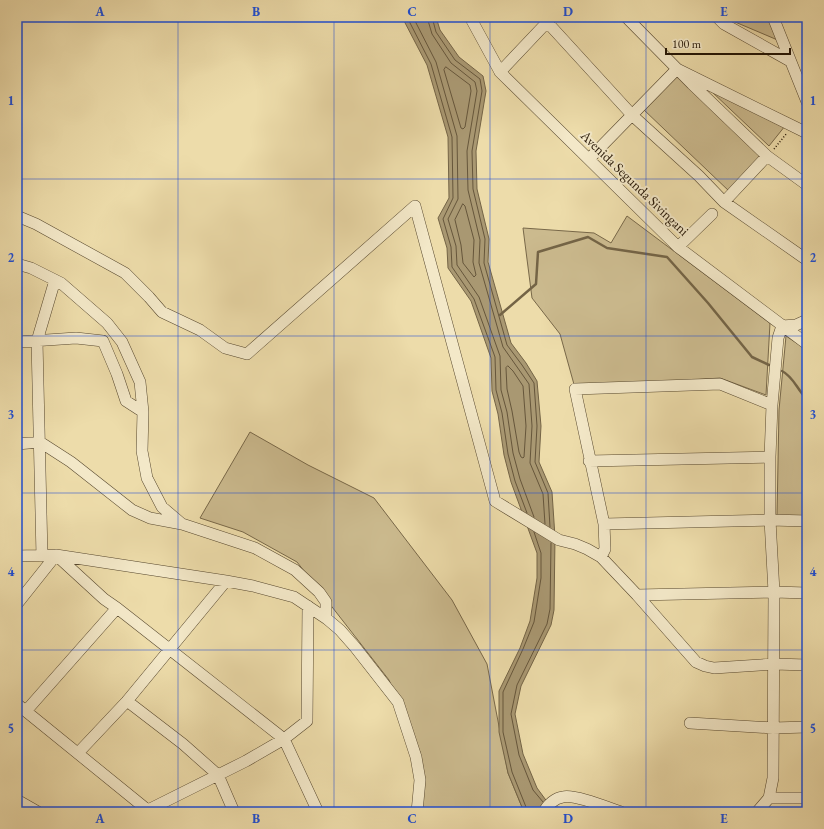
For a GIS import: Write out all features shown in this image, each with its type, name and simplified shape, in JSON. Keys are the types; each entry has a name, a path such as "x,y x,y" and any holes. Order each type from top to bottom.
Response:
{"street":[{"name":"Avenida Segunda Sivingani","path":"470,17 500,72 678,247 807,344"},
{"path":"626,17 677,70 767,156 807,185"},
{"path":"717,17 724,24 790,61"},
{"path":"773,17 807,102"},
{"path":"500,72 548,19 633,116 699,176 724,202 807,260"},
{"path":"589,159 677,70"},
{"path":"677,70 807,133"},
{"path":"724,202 767,156"},
{"path":"17,216 36,224 125,273 162,312 200,330 225,348 247,354 415,206 495,501 559,540 575,544 601,557 637,595 696,662 714,668 774,664 807,665"},
{"path":"678,247 712,214"},
{"path":"17,264 31,268 61,283 107,323 122,342 140,382 143,412 142,451 146,478 162,507 182,524"},
{"path":"42,556 37,341 55,280"},
{"path":"757,812 769,798 773,778 774,592 770,520 770,457 772,405 778,338 782,326 796,325 807,320"},
{"path":"17,342 76,338 103,341 117,374 126,401 143,412"},
{"path":"601,557 606,550 604,524 575,389 720,384 772,405"},
{"path":"17,444 40,442 71,462 132,510 150,518 182,524 255,548 295,570 319,592 326,602 326,618"},
{"path":"590,461 770,457"},
{"path":"604,524 770,520 807,521"},
{"path":"17,604 56,555"},
{"path":"56,555 104,599 284,739 318,812"},
{"path":"17,556 56,555 226,581 294,597 326,618 340,630 356,647 398,702 416,757 420,780 417,812"},
{"path":"78,753 127,701 226,581"},
{"path":"637,595 774,592 807,593"},
{"path":"117,608 21,708 78,753 147,811 246,761 284,739 307,721 308,606"},
{"path":"127,701 183,744 218,775 234,812"},
{"path":"690,723 773,728 807,727"},
{"path":"544,812 546,807 553,801 563,796 572,797 621,812"},
{"path":"769,798 807,798"},
{"path":"17,800 38,812"}],"path":[{"path":"767,156 793,126"}],"shaded area":[{"path":"727,17 768,17 780,41 728,19"},
{"path":"677,73 764,156 730,192 643,109"},
{"path":"710,90 785,126 769,146"},
{"path":"627,216 770,323 766,395 720,378 575,388 560,334 532,298 523,228 594,233 611,243"},
{"path":"786,336 807,350 807,516 777,516 779,410"},
{"path":"250,432 308,465 374,498 452,600 487,664 508,773 524,812 418,812 420,752 389,680 297,562 243,532 200,518"}],"water":[{"path":"402,17 436,17 440,30 459,57 483,76 486,91 476,151 477,189 489,239 488,262 511,343 537,381 541,426 539,462 552,492 555,537 554,610 551,625 521,686 515,714 523,754 537,788 551,807 557,812 524,812 508,773 499,732 499,691 520,648 530,621 537,578 537,553 511,482 504,455 498,414 492,391 491,358 471,301 448,268 447,248 438,218 449,198 448,137 427,65"}],"waterway":[{"path":"500,315 536,284 538,252 588,237 607,248 667,257 708,303 752,357 769,365"},
{"path":"782,371 793,380 807,399"},
{"path":"551,807 585,812"}]}
